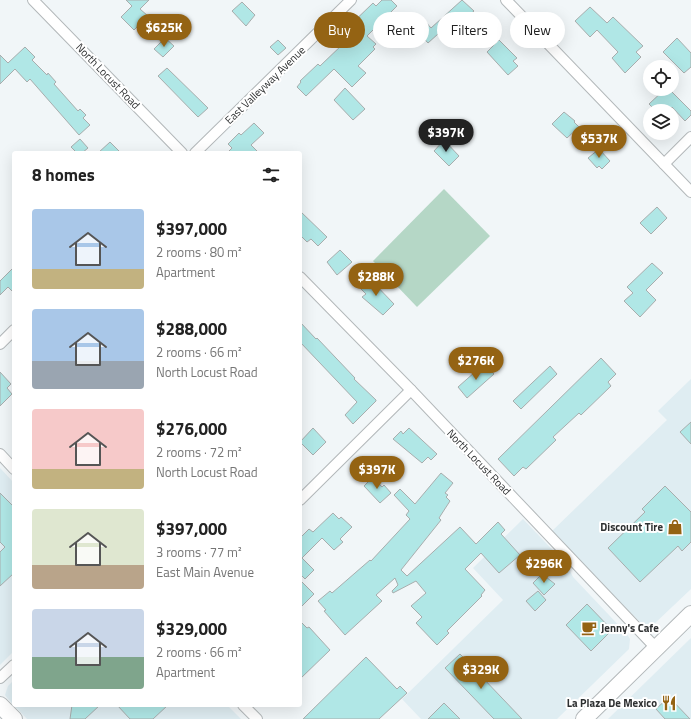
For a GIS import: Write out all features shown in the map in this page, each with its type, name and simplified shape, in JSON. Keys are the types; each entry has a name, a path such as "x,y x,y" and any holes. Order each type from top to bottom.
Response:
{"main road":[{"path":"584,719 691,614"},
{"path":"0,705 14,719"}],"street":[{"name":"North Locust Road","path":"33,0 180,151"},
{"name":"East Valleyway Avenue","path":"197,151 351,0"},
{"path":"506,0 691,192"},
{"path":"664,164 691,137"},
{"name":"North Locust Road","path":"302,281 411,390 656,648"},
{"path":"0,344 12,332"},
{"path":"302,498 411,390"},
{"path":"0,454 12,467"},
{"path":"0,678 12,667"},
{"path":"245,707 257,719"}],"shaded area":[{"path":"691,379 691,589 654,624 649,626 643,625 551,532 667,420 658,411"},
{"path":"0,468 12,481 12,653 0,665"},
{"path":"523,519 567,565 573,577 626,633 630,639 629,649 557,719 421,719 402,699 503,600 473,568"},
{"path":"691,638 691,719 608,719"},
{"path":"12,682 12,703 5,695 8,686"},
{"path":"16,707 229,707 241,719 27,719"}],"green space":[{"path":"444,189 490,236 417,307 373,261"}],"building":[{"path":"126,0 149,0 140,9 148,16 134,30 121,17 132,6"},
{"path":"382,0 391,0 397,6 391,12 373,12 373,30 367,36 373,41 373,48 375,49 358,66 366,73 352,87 334,69 306,96 297,87 301,82 300,81 318,64 320,66 339,48 365,48 365,12 364,12 373,3 376,6"},
{"path":"462,0 474,11 473,12 449,12"},
{"path":"242,2 255,15 246,26 232,11"},
{"path":"590,7 607,23 613,17 643,46 636,52 641,57 625,73 612,58 618,52 597,30 590,37 575,21"},
{"path":"437,23 437,35 429,42 429,26 431,28"},
{"path":"165,38 174,46 163,57 154,49"},
{"path":"677,38 691,53 691,67 684,73 679,68 679,60 671,60 663,52"},
{"path":"278,40 286,48 278,55 270,47"},
{"path":"502,43 517,58 513,61 518,66 508,75 487,52 491,48 502,48"},
{"path":"25,47 35,57 32,60 47,75 48,73 56,82 54,84 78,111 80,109 86,115 83,118 90,125 79,135 30,79 27,82 15,69 0,84 0,55 8,63"},
{"path":"167,68 208,108 198,117 158,76"},
{"path":"345,88 365,109 353,120 334,100"},
{"path":"658,96 676,96 691,111 691,115 685,121 679,115 679,104 649,104"},
{"path":"564,112 575,121 574,122 579,127 567,138 552,124"},
{"path":"254,123 264,133 251,145 257,151 229,151 232,148 228,144 239,133 241,135"},
{"path":"80,139 88,148 84,151 75,151 71,147"},
{"path":"444,140 459,156 449,166 434,151"},
{"path":"110,142 119,151 100,151"},
{"path":"599,149 610,161 602,169 599,166 597,168 588,158"},
{"path":"657,207 667,218 651,234 640,223"},
{"path":"302,213 327,237 318,246 311,239 307,242 302,237"},
{"path":"340,250 352,262 337,275 327,262"},
{"path":"652,263 663,273 646,290 656,300 640,317 624,301 633,293 627,287"},
{"path":"12,269 12,291 8,287 0,295 0,281"},
{"path":"369,278 394,304 383,315 362,297 366,294 359,287"},
{"path":"302,324 376,400 353,424 345,415 357,402 302,344"},
{"path":"601,358 616,374 608,382 611,386 581,415 579,413 553,437 556,440 526,469 523,467 514,476 498,459"},
{"path":"484,364 494,374 467,398 458,387"},
{"path":"550,366 557,374 521,409 513,401"},
{"path":"0,372 11,384 7,388 12,394 0,406"},
{"path":"691,422 691,444 680,432"},
{"path":"313,428 326,442 313,455 302,444 302,440"},
{"path":"409,428 437,454 431,460 428,457 422,463 393,439 401,431 403,434"},
{"path":"441,473 453,483 445,493 448,495 446,497 450,501 439,518 441,520 401,570 407,576 460,527 476,544 498,522 505,530 501,534 520,555 499,573 481,553 465,569 485,590 481,595 482,596 447,631 449,633 437,645 416,623 422,617 411,606 426,593 416,581 393,593 392,591 398,585 395,578 376,595 382,601 345,635 324,611 326,610 318,601 330,591 332,593 370,560 371,561 410,519 406,515 409,511 394,495 400,489 415,504"},
{"path":"373,477 382,487 384,485 391,493 380,503 364,486"},
{"path":"665,486 691,512 691,542 682,551 678,546 640,582 608,548 645,512 642,509"},
{"path":"0,493 12,505 12,575 0,586 0,552 5,547 0,542"},
{"path":"333,513 339,519 341,517 352,527 340,539 343,542 334,550 322,538 302,558 302,536 309,529 313,532"},
{"path":"302,558 314,570 305,579 302,576"},
{"path":"542,574 555,584 544,595 533,583"},
{"path":"302,582 314,594 302,606"},
{"path":"538,591 546,600 535,611 526,601"},
{"name":"Jenny's Cafe","path":"587,604 612,630 591,651 566,625"},
{"path":"302,623 307,628 309,627 330,650 302,677"},
{"path":"460,654 522,719 494,719 445,668"},
{"path":"366,657 397,689 400,686 407,693 379,719 303,719"},
{"name":"La Plaza De Mexico","path":"669,697 690,719 665,719 656,709"},
{"path":"444,703 460,719 428,719"},
{"path":"72,707 98,707 85,719 70,719"},
{"path":"119,707 166,707 153,719 130,719"}],"place":[{"name":"Discount Tire","path":"675,527"},
{"name":"Jenny's Cafe","path":"589,628"},
{"name":"La Plaza De Mexico","path":"669,703"}]}
